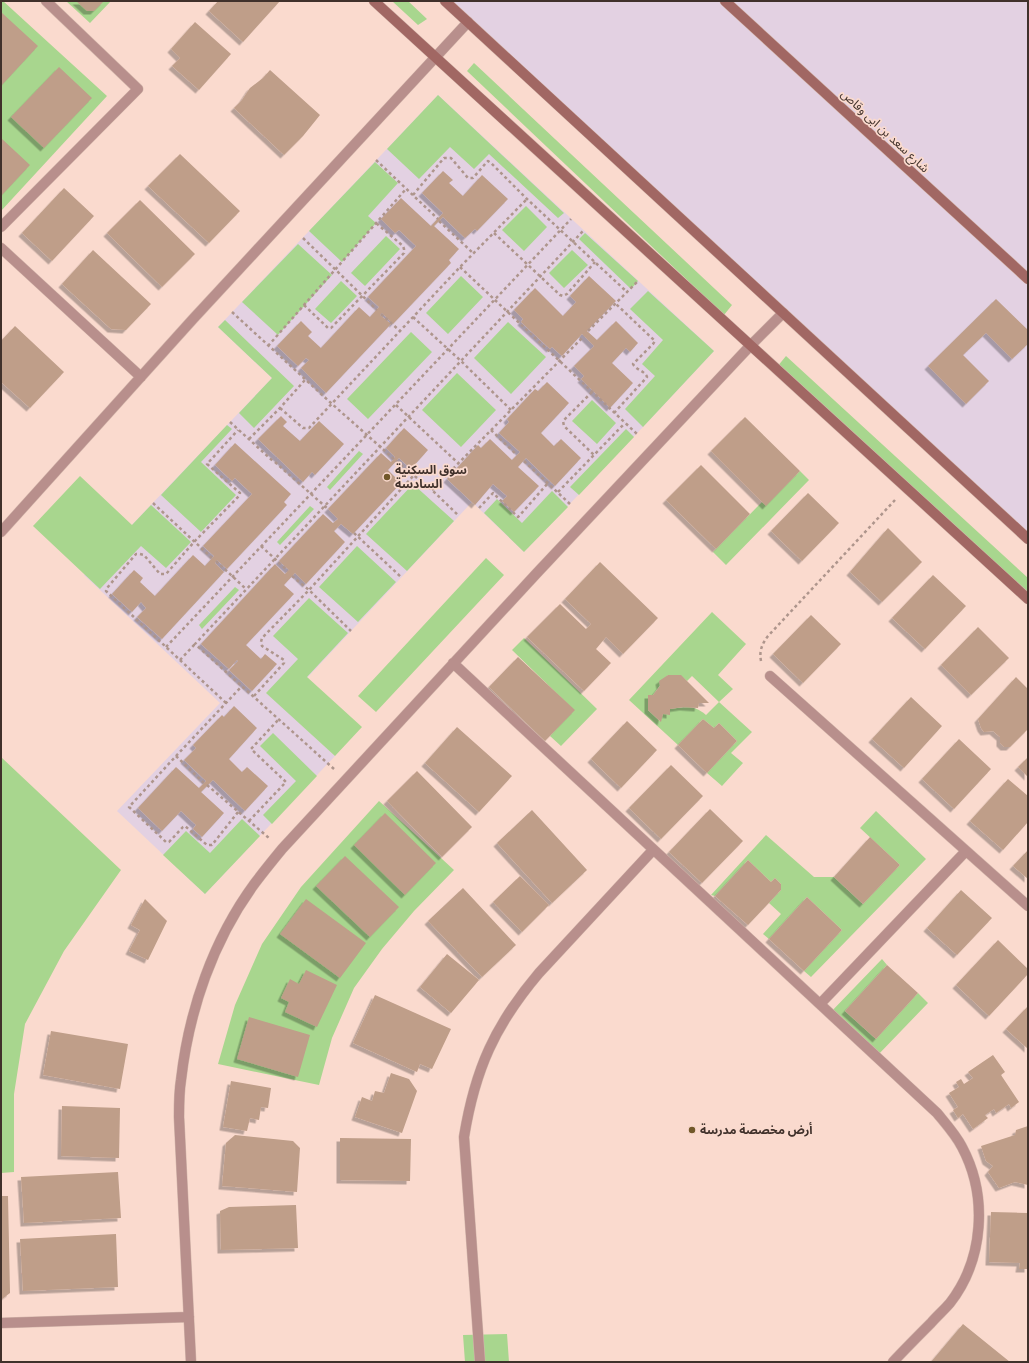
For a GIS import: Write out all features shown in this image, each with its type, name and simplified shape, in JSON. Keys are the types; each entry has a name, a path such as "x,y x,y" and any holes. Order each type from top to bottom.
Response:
{"street":[{"path":"1,227 138,89 46,1"},
{"path":"374,1 1028,599"},
{"path":"445,1 1028,539"},
{"name":"شارع سعد بن ابى وقاص","path":"725,1 1028,279"},
{"path":"1,532 141,377 468,22"},
{"path":"1,248 141,377"},
{"path":"191,1362 179,1117 180,1082 186,1047 200,993 218,947 234,916 255,884 282,849 453,663 750,346 783,313"},
{"path":"453,663 937,1113 951,1129 971,1166 977,1186 979,1228 976,1247 970,1267 949,1303 892,1362"},
{"path":"770,676 1028,906"},
{"path":"480,1362 464,1137 468,1111 475,1085 484,1059 495,1035 523,992 653,850"},
{"path":"820,1004 966,851"},
{"path":"1,1324 189,1317"}],"path":[{"path":"413,195 444,158 450,158 470,179 473,178 488,161 627,292"},
{"path":"376,160 473,254"},
{"path":"268,346 406,189"},
{"path":"280,408 303,428 309,428 527,198"},
{"path":"166,647 571,219"},
{"path":"304,305 330,329 404,253 403,246 376,223"},
{"path":"180,660 583,231"},
{"path":"494,232 560,295 563,296 567,294 595,262"},
{"path":"303,238 377,310"},
{"path":"460,267 637,434"},
{"path":"588,332 638,281"},
{"path":"614,413 647,377 633,364 654,344 655,341 616,304"},
{"path":"232,312 331,404 432,490 458,516"},
{"path":"381,314 400,331"},
{"path":"413,317 461,361 510,410"},
{"path":"432,490 584,336"},
{"path":"249,439 305,380"},
{"path":"592,392 563,421 563,424 594,455"},
{"path":"396,405 458,463"},
{"path":"230,422 328,509"},
{"path":"558,492 625,423"},
{"path":"226,703 106,591 136,554 144,555 160,574 166,574 195,541 240,495 240,493 207,464 238,430"},
{"path":"491,430 516,455"},
{"path":"524,461 570,504"},
{"path":"254,696 283,665 284,661 262,646 262,638 309,590 414,475"},
{"path":"479,508 493,493 518,517 548,483"},
{"path":"770,676 764,670 760,656 764,642 906,488"},
{"path":"153,503 212,558"},
{"path":"354,533 401,576"},
{"path":"261,546 288,571"},
{"path":"216,561 246,589"},
{"path":"292,576 309,590 351,631"},
{"path":"195,644 346,780"},
{"path":"238,812 212,845 207,845 185,826 169,842 166,842 129,807 242,686"},
{"path":"249,821 286,782 251,749 279,719"},
{"path":"176,756 205,784 282,849"}],"shaded area":[{"path":"447,1 1028,1 1028,534"},
{"name":"سوق السكنية السادسة","path":"438,95 714,351 524,552 472,502 307,678 266,692 335,756 205,894 117,811 220,703 84,575 272,378 218,327"}],"green space":[{"path":"1,1 3,1 107,96 1,211"},
{"path":"66,1 111,1 90,23"},
{"path":"392,1 408,1 427,19 418,25"},
{"path":"474,63 732,305 724,315 467,71"},
{"path":"438,95 564,213 558,218 489,154 474,169 450,147 419,179 387,149"},
{"path":"375,162 398,183 368,216 376,223 342,262 309,231"},
{"path":"526,206 547,227 524,251 502,230"},
{"path":"585,233 638,281 631,289 579,239"},
{"path":"386,236 400,249 365,286 351,273"},
{"path":"298,244 332,275 278,335 242,302"},
{"path":"572,250 588,265 564,288 549,273"},
{"path":"461,276 483,297 448,334 426,313"},
{"path":"341,281 357,296 331,323 315,309"},
{"path":"648,291 714,351 643,427 625,409 655,376 642,364 663,340 630,309"},
{"path":"225,320 294,386 254,428 239,413 272,378 218,327"},
{"path":"508,322 546,357 511,394 474,358"},
{"path":"411,332 432,352 368,419 347,399"},
{"path":"786,356 1028,578 1028,595 777,367"},
{"path":"457,373 496,410 461,447 422,410"},
{"path":"592,400 616,423 597,444 572,421"},
{"path":"227,425 232,429 201,462 236,495 201,532 161,495"},
{"path":"626,429 634,437 579,495 570,487"},
{"path":"359,451 363,454 330,490 327,487"},
{"path":"800,471 809,480 726,565 713,552 762,502 766,505"},
{"path":"80,476 132,525 151,505 191,542 166,568 141,546 100,589 33,526"},
{"path":"413,484 454,521 407,571 366,534"},
{"path":"552,491 568,507 524,552 484,513 497,499 522,523"},
{"path":"310,506 314,509 280,545 277,542"},
{"path":"357,546 396,582 358,622 319,587"},
{"path":"486,558 504,575 376,712 358,696"},
{"path":"235,587 239,590 202,629 199,625"},
{"path":"309,598 348,633 307,677 362,727 335,756 266,693 298,659 273,636"},
{"path":"712,612 746,644 718,675 733,689 719,702 752,732 731,753 743,763 722,786 707,773 737,741 719,723 714,728 703,719 678,745 629,700","holes":["668,675 680,675 687,681 692,676 719,702 706,715 694,708 670,709 670,714 663,714 660,721 648,710 648,696 653,695"]},
{"path":"524,638 597,709 561,746 550,736 574,710 512,650"},
{"path":"273,733 317,776 272,824 263,815 296,781 260,746"},
{"path":"1,757 121,870 64,951 25,1024 14,1094 14,1172 1,1173"},
{"path":"379,801 454,870 414,911 382,949 354,988 332,1038 319,1085 218,1064 235,1005 262,944 301,887"},
{"path":"876,811 926,859 811,977 804,971 842,930 807,897 769,939 763,934 781,914 769,903 781,890 781,884 775,878 771,882 748,860 715,896 711,895 766,835 814,877 834,877 863,904 900,865 860,828"},
{"path":"242,819 260,836 205,894 163,855 186,831 210,853"},
{"path":"882,959 887,965 845,1011 876,1039 918,993 928,1003 876,1057 828,1015"},
{"path":"507,1334 509,1362 465,1362 463,1335"}],"building":[{"path":"76,1 104,1 94,11 87,11"},
{"path":"218,1 280,1 243,42 209,11"},
{"path":"1,12 38,46 1,86"},
{"path":"195,22 231,54 199,90 172,66 180,58 171,49"},
{"path":"59,67 92,98 44,148 11,117"},
{"path":"270,70 320,115 303,136 284,155 234,108 242,100 250,88 263,78"},
{"path":"1,138 30,165 1,196"},
{"path":"180,154 240,211 209,243 148,186"},
{"path":"443,171 453,180 449,183 463,196 482,175 508,199 477,231 475,229 465,238 443,217 434,226 459,249 449,260 451,263 393,324 382,313 380,315 391,324 326,393 301,368 309,360 306,358 298,366 277,346 301,321 312,332 308,336 321,348 359,307 370,317 379,307 368,297 416,246 399,230 395,233 381,219 401,198 431,226 443,213 422,193"},
{"path":"64,188 94,216 52,261 22,233"},
{"path":"140,200 195,254 162,287 107,233"},
{"path":"93,250 151,304 126,330 111,329 62,284"},
{"path":"589,276 616,301 587,331 597,340 616,321 638,343 630,352 626,348 612,363 633,383 610,408 581,379 584,376 574,366 594,346 582,334 562,356 552,347 550,349 521,322 523,319 514,310 535,288 563,316 576,302 570,296"},
{"path":"996,299 1028,330 1028,344 1012,359 986,333 963,355 989,381 966,404 928,366"},
{"path":"15,326 64,372 30,408 1,382 1,341"},
{"path":"547,382 569,403 541,433 554,446 561,439 581,458 555,486 526,458 518,467 539,486 514,512 502,501 507,496 493,484 475,505 447,479 478,445 481,448 490,439 512,460 520,452 499,433 509,422 507,419 535,389 538,391"},
{"path":"281,416 287,422 283,426 300,441 319,421 344,444 315,475 312,472 303,482 258,439"},
{"path":"745,417 800,471 766,506 711,451"},
{"path":"404,428 428,450 411,469 399,458 388,470 401,483 353,534 341,524 334,531 345,542 306,584 295,573 284,585 294,594 246,645 261,659 265,654 277,664 252,691 229,670 238,661 237,660 229,669 201,644 275,564 285,574 289,570 279,561 323,514 333,523 338,519 328,509 381,453 391,462 394,459 395,457 386,448"},
{"path":"235,443 291,494 284,502 287,505 227,569 217,560 216,561 215,563 224,572 162,639 137,617 146,608 141,602 132,612 112,594 134,570 143,578 140,582 155,596 193,555 205,566 214,556 203,546 252,494 235,478 232,481 215,465"},
{"path":"701,465 750,514 716,549 666,500"},
{"path":"808,493 839,523 802,561 771,531"},
{"path":"888,528 922,562 882,602 850,572"},
{"path":"600,562 658,618 623,654 606,637 596,649 611,663 584,691 527,637 560,604 586,629 591,624 565,599"},
{"path":"933,575 966,606 925,649 892,618"},
{"path":"811,615 841,644 803,683 773,654"},
{"path":"978,627 1009,658 971,695 941,665"},
{"path":"518,657 575,710 545,741 489,687"},
{"path":"668,675 681,675 709,703 699,703 698,708 683,707 670,709 670,715 663,714 661,722 648,710 648,695 653,695 660,686 659,681"},
{"path":"1016,677 1028,689 1028,729 1010,747 1004,747 1000,743 1000,737 993,731 984,732 978,719"},
{"path":"911,697 942,726 904,768 872,739"},
{"path":"234,706 257,728 229,759 242,772 247,767 268,786 245,811 213,780 201,792 224,813 202,837 193,829 196,825 181,811 162,831 138,808 176,767 199,788 206,781 184,760 196,748 193,745 222,715 224,717"},
{"path":"703,719 714,728 719,723 737,741 707,773 678,745"},
{"path":"627,721 657,750 621,788 591,759"},
{"path":"457,727 512,776 479,812 425,763"},
{"path":"959,739 991,769 954,809 922,779"},
{"path":"1028,757 1028,777 1018,767"},
{"path":"671,765 703,796 661,839 629,808"},
{"path":"417,771 472,827 442,857 387,801"},
{"path":"1008,779 1028,796 1028,822 1003,850 970,821"},
{"path":"710,809 743,841 702,883 669,852"},
{"path":"532,810 587,870 552,903 497,843"},
{"path":"385,813 436,863 405,895 354,845"},
{"path":"870,837 900,865 863,904 834,877"},
{"path":"1028,850 1028,879 1013,866"},
{"path":"345,856 399,907 370,937 316,886"},
{"path":"748,860 771,882 775,878 781,884 781,890 748,925 715,896"},
{"path":"520,876 549,905 522,932 493,902"},
{"path":"463,888 516,945 482,977 428,921"},
{"path":"961,890 992,918 957,955 927,928"},
{"path":"807,897 842,930 804,971 769,939"},
{"path":"145,899 167,921 148,960 129,951 140,930 131,925"},
{"path":"306,899 366,943 340,978 280,934"},
{"path":"998,940 1028,969 1028,974 989,1016 956,985"},
{"path":"447,954 479,980 451,1013 420,987"},
{"path":"887,965 918,993 876,1039 845,1011"},
{"path":"306,970 337,985 317,1027 285,1012 289,1002 281,998 290,979 299,984"},
{"path":"375,995 451,1029 432,1069 420,1064 417,1072 353,1043"},
{"path":"1028,1006 1028,1049 1006,1029"},
{"path":"249,1017 310,1035 298,1077 237,1059"},
{"path":"51,1031 128,1044 120,1089 43,1075"},
{"path":"993,1055 1005,1072 1001,1075 1019,1102 1011,1108 1009,1104 996,1113 994,1109 985,1115 988,1118 973,1129 963,1114 958,1118 953,1110 958,1107 949,1093 959,1087 956,1082 961,1079 964,1084 973,1078 968,1072"},
{"path":"391,1073 409,1079 417,1091 402,1133 355,1117 362,1097 372,1101 375,1091 384,1093"},
{"path":"231,1081 271,1088 268,1108 261,1107 259,1120 250,1118 247,1131 223,1127"},
{"path":"62,1106 120,1108 119,1158 61,1156"},
{"path":"1028,1126 1028,1185 1015,1182 999,1188 988,1172 993,1166 986,1161 981,1146 1015,1135 1016,1130"},
{"path":"235,1135 293,1141 300,1148 297,1192 222,1186 226,1143"},
{"path":"340,1138 411,1139 410,1181 340,1180"},
{"path":"118,1172 121,1218 24,1223 21,1177"},
{"path":"1,1196 8,1196 10,1293 2,1299"},
{"path":"296,1205 298,1248 221,1250 220,1211 229,1207"},
{"path":"991,1212 1028,1213 1028,1269 1019,1269 1020,1263 989,1262"},
{"path":"116,1234 118,1287 23,1291 20,1239"},
{"path":"963,1324 1010,1362 931,1362"}],"place":[{"name":"سوق السكنية السادسة","path":"387,477"},
{"name":"أرض مخصصة مدرسة","path":"692,1130"}]}
